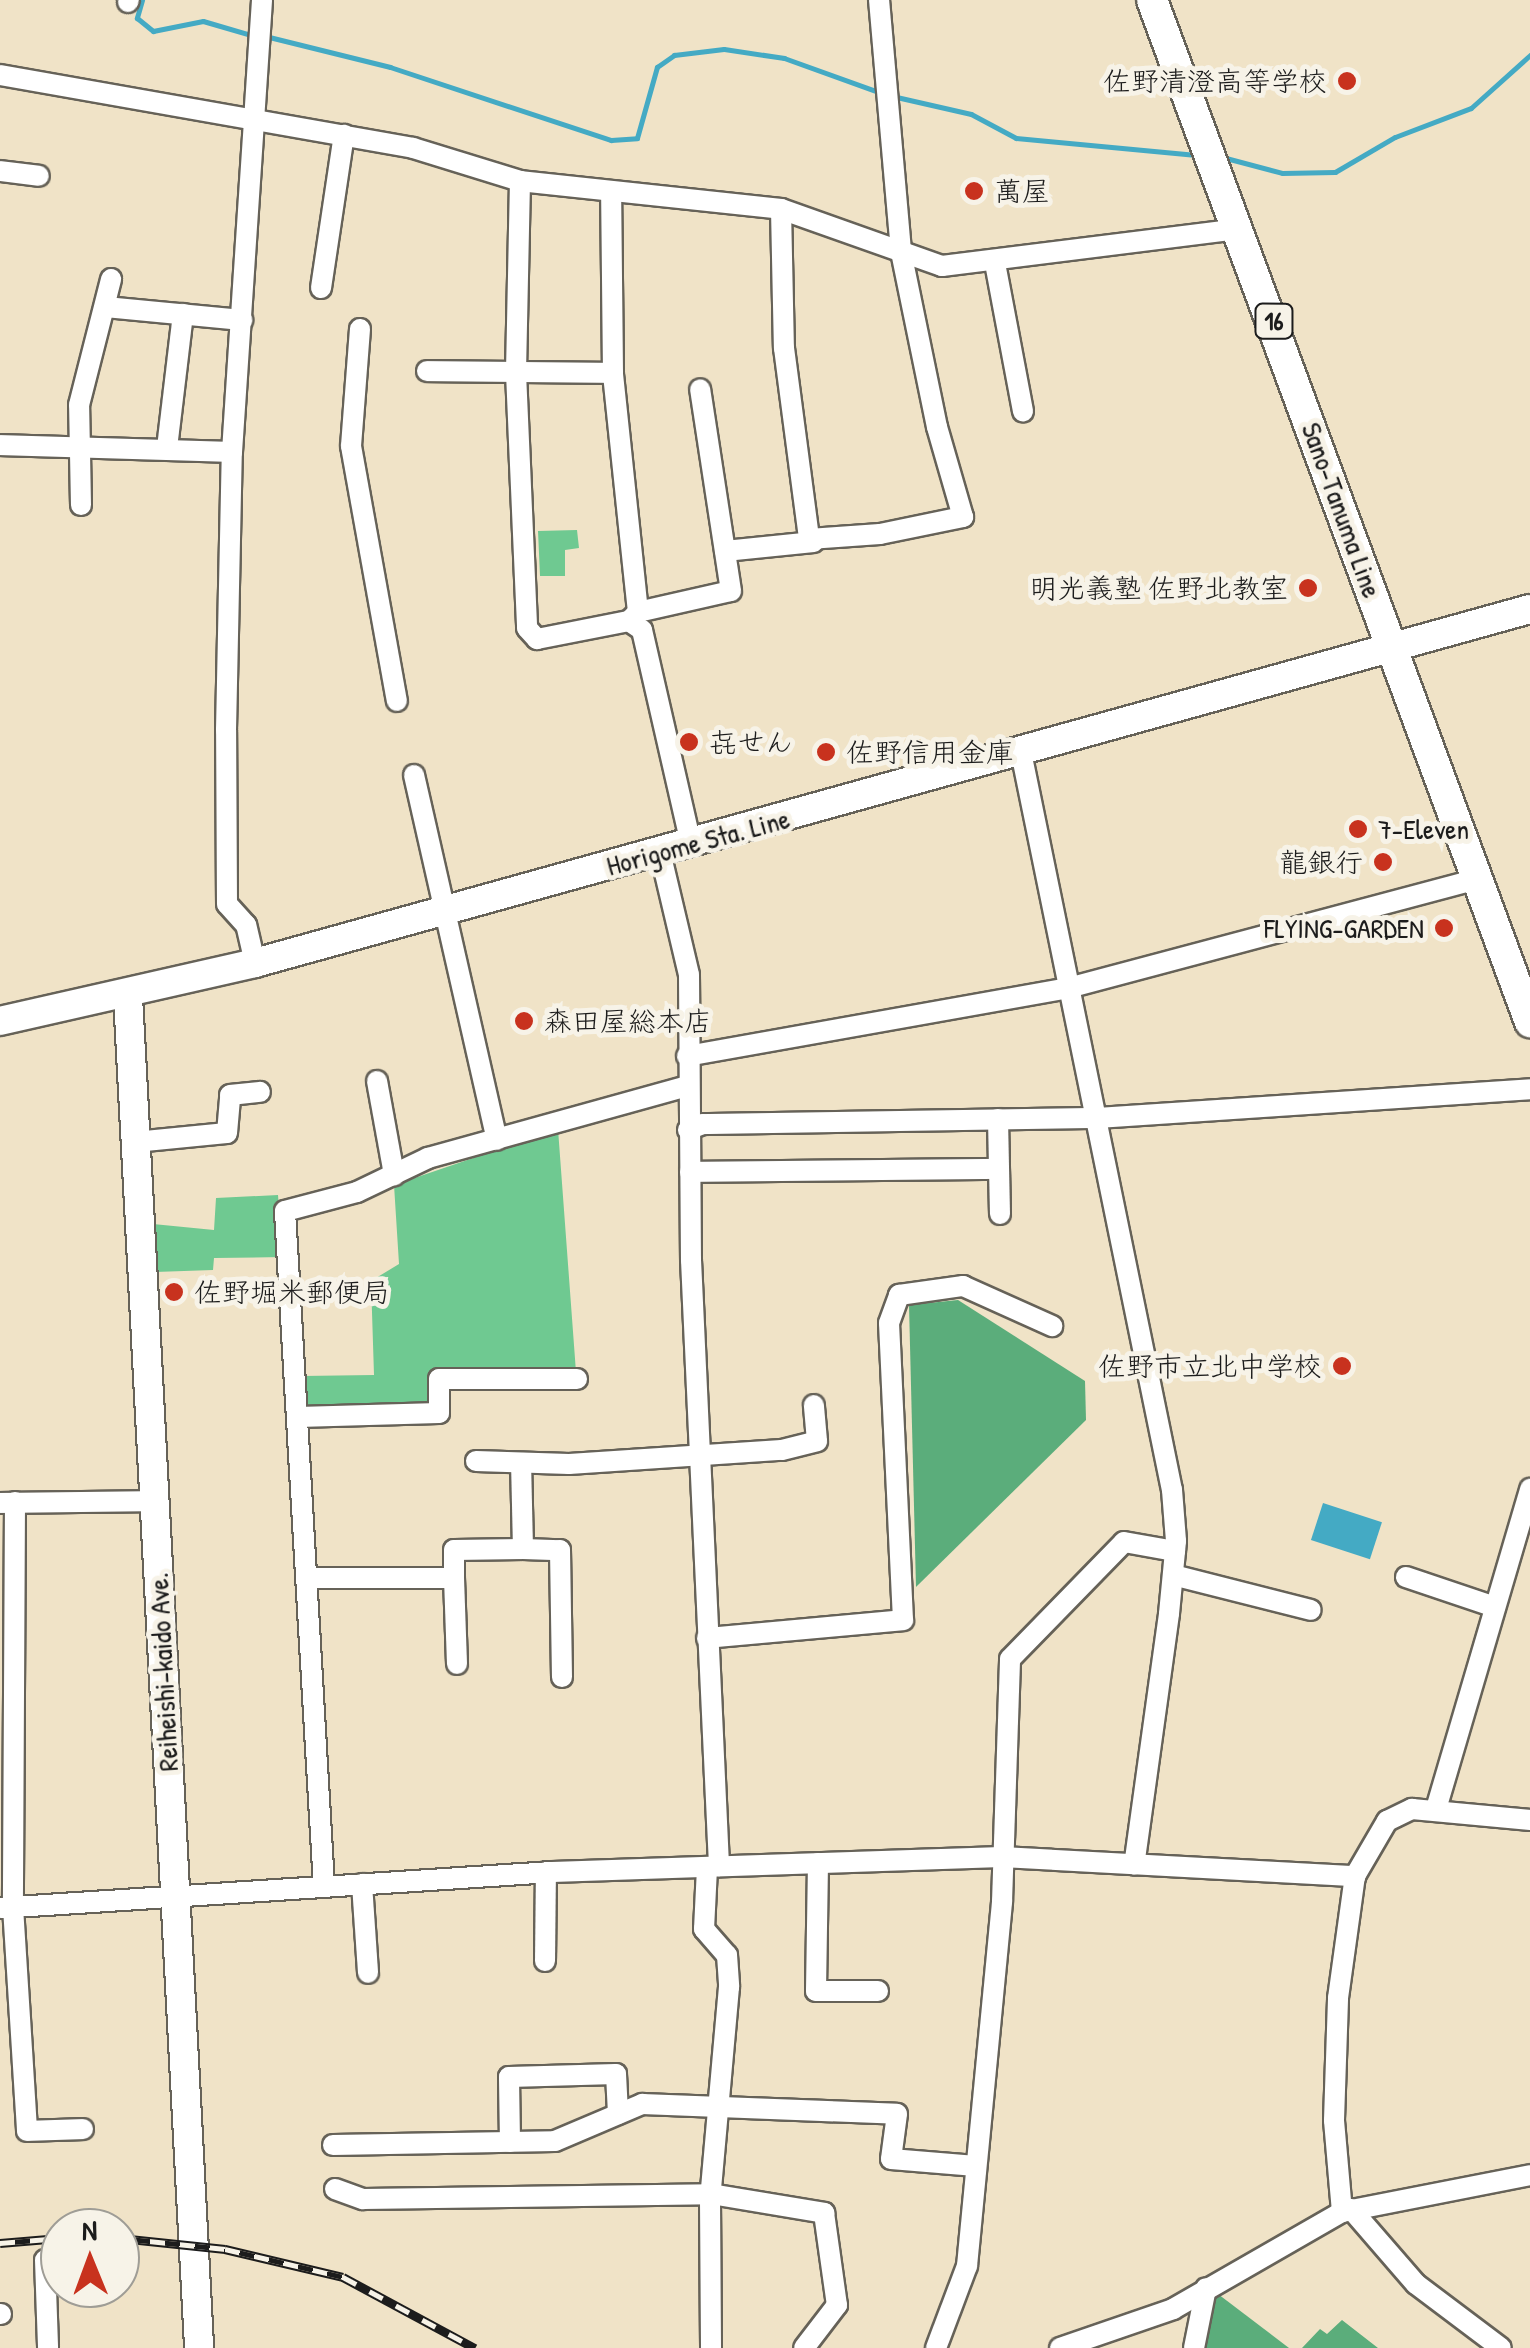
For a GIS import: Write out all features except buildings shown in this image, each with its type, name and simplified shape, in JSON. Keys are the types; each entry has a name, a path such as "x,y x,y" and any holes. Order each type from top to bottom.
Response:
{"main road":[{"name":"Sano-Tanuma Line","path":"1152,0 1240,229 1530,1022"},
{"path":"1391,645 1530,609"},
{"name":"Horigome Sta. Line","path":"0,1021 128,996 256,963 1022,752 1391,645"},
{"name":"Reiheishi-kaido Ave.","path":"128,996 199,2348"}],"street":[{"path":"256,963 246,926 226,904 232,452 262,0"},
{"path":"725,551 814,542 963,517 937,427 901,251 879,0"},
{"path":"0,75 344,135 520,181 611,195 781,209 942,266 995,264 1240,229"},
{"path":"321,288 344,135"},
{"path":"0,171 39,176"},
{"path":"520,181 516,373 527,628 537,639 731,591 700,389"},
{"path":"611,195 613,373 633,617 642,630 691,844"},
{"path":"781,209 784,348 814,542"},
{"path":"995,264 1024,411"},
{"path":"81,505 78,405 111,278"},
{"path":"105,307 242,320"},
{"path":"167,448 183,314"},
{"path":"360,328 351,446 397,701"},
{"path":"426,371 613,373"},
{"path":"0,444 80,443 232,452"},
{"path":"1022,752 1172,1490 1173,1575 1134,1866"},
{"path":"414,775 497,1140"},
{"path":"660,852 689,975 688,1130 713,1867 704,1928 727,1955 730,1987 711,2194 711,2348"},
{"path":"687,1056 1068,988 1478,880"},
{"path":"377,1080 394,1175"},
{"path":"324,1886 285,1211 497,1140 688,1086"},
{"path":"688,1130 703,1124 1096,1118 1530,1089"},
{"path":"135,1142 227,1133 230,1094 260,1092"},
{"path":"998,1119 1000,1214"},
{"path":"690,1172 1000,1169"},
{"path":"707,1638 903,1620 889,1323 900,1295 963,1286 1052,1326"},
{"path":"298,1417 438,1413 439,1379 577,1379"},
{"path":"476,1461 521,1463 698,1455 817,1441 814,1404"},
{"path":"521,1463 523,1549"},
{"path":"1436,1809 1530,1489"},
{"path":"83,2129 27,2130 6,1908 8,1502 154,1501"},
{"path":"936,2348 967,2266 1002,1857 1010,1660 1124,1542 1175,1550"},
{"path":"457,1664 454,1550 560,1550 562,1677"},
{"path":"1173,1575 1311,1610"},
{"path":"1406,1577 1494,1607"},
{"path":"306,1578 454,1578"},
{"path":"1502,2348 1416,2284 1346,2210 1334,2120 1338,1998 1355,1876 1387,1821 1412,1809 1530,1820"},
{"path":"6,1908 546,1872 1002,1857 1355,1876"},
{"path":"818,1862 816,1991 878,1990"},
{"path":"545,1961 546,1872"},
{"path":"362,1884 368,1972"},
{"path":"510,2142 508,2077 616,2074 618,2114"},
{"path":"333,2145 555,2141 642,2104 897,2114 892,2159 976,2166"},
{"path":"1060,2348 1173,2309 1346,2210 1530,2176"},
{"path":"335,2190 363,2199 711,2194 824,2213 837,2305 804,2348"},
{"path":"1194,2348 1206,2288"},
{"path":"47,2308 48,2348"}],"green space":[{"path":"577,530 579,548 565,550 565,576 540,576 538,531"},
{"path":"558,1129 576,1372 433,1375 433,1408 303,1412 302,1376 374,1375 371,1281 399,1264 394,1185"},
{"path":"278,1195 283,1257 214,1258 213,1270 155,1272 153,1224 214,1230 216,1198"},
{"path":"958,1300 1085,1381 1086,1420 916,1587 909,1305"},
{"path":"1218,2294 1289,2348 1201,2348 1210,2302"},
{"path":"1342,2320 1378,2348 1302,2348 1320,2329 1327,2334"}],"water":[{"path":"1323,1503 1382,1522 1370,1559 1311,1540"}],"waterway":[{"path":"142,0 137,18 153,31 203,21 254,36"},
{"path":"265,36 390,67 611,140 637,138 657,67 674,55 724,49 784,58 881,93"},
{"path":"1222,157 1282,173 1335,172 1395,137 1471,108 1530,55"},
{"path":"892,96 971,114 1016,138 1196,155"}],"railway":[{"path":"0,2243 40,2240"},
{"path":"140,2240 225,2249 343,2277 475,2348"}],"place":[{"name":"佐野清澄高等学校","path":"1347,81"},
{"name":"萬屋","path":"974,191"},
{"name":"明光義塾 佐野北教室","path":"1308,588"},
{"name":"㐂せん","path":"689,742"},
{"name":"佐野信用金庫","path":"826,752"},
{"name":"7-Eleven","path":"1358,829"},
{"name":"龍銀行","path":"1383,862"},
{"name":"FLYING-GARDEN","path":"1444,928"},
{"name":"森田屋総本店","path":"524,1021"},
{"name":"佐野堀米郵便局","path":"174,1292"},
{"name":"佐野市立北中学校","path":"1342,1366"}]}
